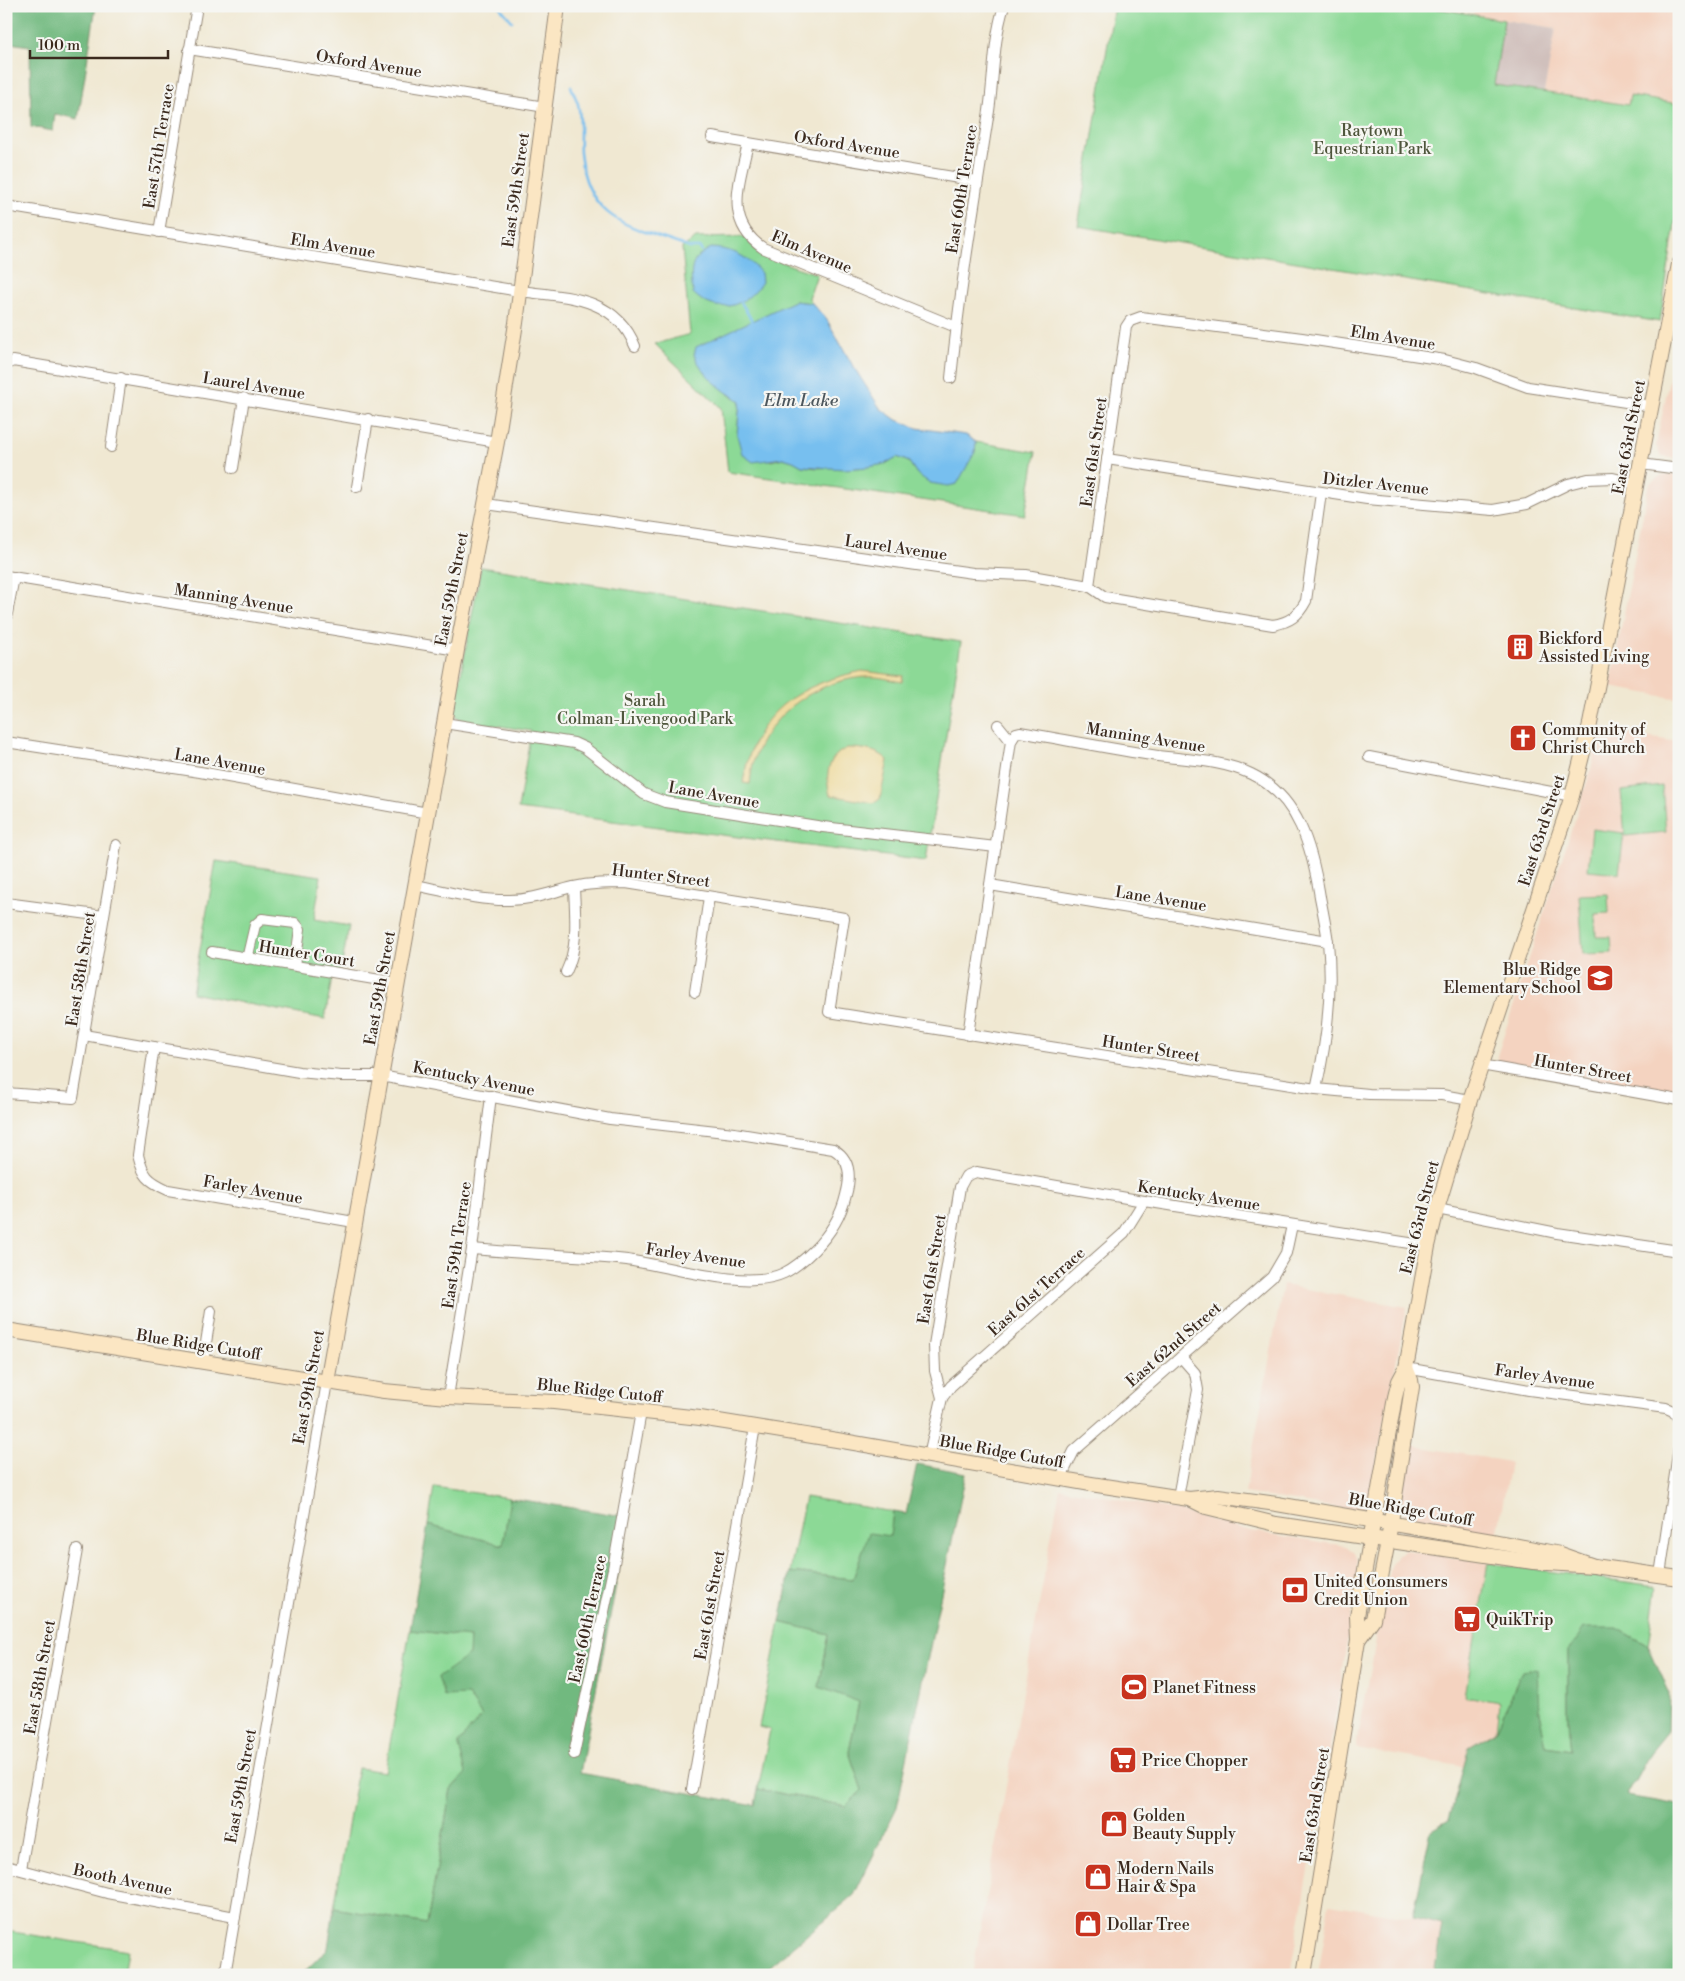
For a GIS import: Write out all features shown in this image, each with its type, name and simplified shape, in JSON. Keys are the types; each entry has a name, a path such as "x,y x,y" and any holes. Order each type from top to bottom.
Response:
{"main road":[{"name":"East 59th Street","path":"327,1382 457,650 486,504 516,323 558,6"},
{"name":"East 63rd Street","path":"1304,1975 1358,1640 1356,1631 1357,1616 1369,1538 1395,1397 1399,1381 1406,1368 1428,1246 1437,1209 1481,1065 1572,796 1590,724 1679,264"},
{"name":"Blue Ridge Cutoff","path":"6,1330 384,1391 448,1397 554,1402 641,1412 755,1427 1183,1498 1218,1496 1236,1498 1560,1554 1594,1566"},
{"name":"East 63rd Street","path":"1358,1640 1373,1619 1391,1524 1412,1387 1412,1380 1406,1368"},
{"name":"Blue Ridge Cutoff","path":"1183,1498 1206,1507 1276,1524 1533,1562 1594,1566 1679,1578"}],"street":[{"name":"East 57th Terrace","path":"159,232 197,6"},
{"name":"East 60th Terrace","path":"951,378 956,327 989,108 994,44 1004,6"},
{"name":"Oxford Avenue","path":"189,49 545,107"},
{"name":"Oxford Avenue","path":"712,137 977,181"},
{"name":"Elm Avenue","path":"748,143 736,209 742,228 753,241 763,248 956,327"},
{"name":"Elm Avenue","path":"6,206 519,291 579,299 598,306 620,319 630,332 635,346"},
{"name":"Elm Avenue","path":"1128,324 1141,317 1302,338 1445,360 1476,368 1528,386 1652,406"},
{"name":"East 61st Street","path":"1089,586 1128,324"},
{"name":"Laurel Avenue","path":"7,365 13,360 496,442"},
{"path":"111,446 121,378"},
{"path":"234,468 244,398"},
{"path":"357,487 368,419"},
{"name":"Ditzler Avenue","path":"1107,458 1321,493 1493,510 1527,504 1568,484 1588,479 1613,478 1637,484"},
{"path":"1641,464 1679,470"},
{"name":"Laurel Avenue","path":"486,504 974,573 1026,575 1089,586 1105,597 1273,624 1285,623 1296,616 1306,601 1321,493"},
{"path":"6,619 10,576"},
{"name":"Manning Avenue","path":"10,576 457,650"},
{"name":"Lane Avenue","path":"444,723 574,743 585,748 644,794 665,802 823,827 996,847"},
{"path":"968,1035 1011,741 998,725"},
{"name":"Manning Avenue","path":"1011,741 1016,733 1020,732 1159,756 1198,760 1233,767 1251,774 1286,801 1298,819 1306,838 1316,873 1328,941"},
{"name":"Lane Avenue","path":"6,742 200,772 428,813"},
{"path":"1369,757 1572,796"},
{"name":"East 58th Street","path":"6,1093 73,1098 116,845"},
{"name":"Hunter Street","path":"415,885 483,898 509,900 540,896 598,883 626,883 844,918 829,1012 1316,1089 1369,1094 1442,1095 1470,1100"},
{"name":"Lane Avenue","path":"990,885 1328,941"},
{"path":"566,972 572,960 576,942 574,887"},
{"path":"695,992 710,897"},
{"path":"6,903 104,916"},
{"path":"247,959 255,925 262,919 295,923 300,929 296,965"},
{"path":"1316,1089 1323,1058 1328,1015 1330,978 1328,941"},
{"name":"Hunter Court","path":"212,952 398,983"},
{"name":"Kentucky Avenue","path":"84,1035 299,1072 341,1076 381,1076 610,1119 734,1133 833,1149 840,1153 849,1168"},
{"name":"Farley Avenue","path":"154,1047 138,1155 142,1170 149,1180 168,1190 354,1222"},
{"name":"Hunter Street","path":"1481,1065 1679,1100"},
{"name":"East 59th Terrace","path":"448,1397 472,1249 490,1096"},
{"name":"Farley Avenue","path":"472,1249 626,1260 729,1278 767,1278 783,1274 798,1265 826,1239 842,1212 849,1186 849,1168"},
{"name":"Kentucky Avenue","path":"966,1176 976,1172 1428,1246"},
{"name":"East 61st Street","path":"929,1456 942,1398 935,1371 934,1345 960,1187 966,1176"},
{"name":"East 61st Terrace","path":"942,1398 951,1386 1124,1233 1144,1201"},
{"path":"1437,1209 1558,1233 1679,1252"},
{"name":"East 62nd Street","path":"1060,1479 1074,1450 1272,1277 1286,1253 1292,1225"},
{"path":"203,1362 211,1311"},
{"path":"1181,1357 1194,1373 1198,1390 1183,1498"},
{"name":"Farley Avenue","path":"1406,1368 1529,1390 1666,1408 1678,1418"},
{"name":"East 59th Street","path":"225,1975 327,1382"},
{"name":"East 60th Terrace","path":"574,1754 613,1569 641,1412"},
{"name":"East 61st Street","path":"692,1789 755,1427"},
{"path":"1660,1575 1679,1447"},
{"name":"East 58th Street","path":"20,1869 77,1550"},
{"name":"Booth Avenue","path":"6,1866 107,1893 235,1916"}],"shaded area":[{"path":"1474,6 1679,6 1679,104 1630,96 1629,105 1544,92 1556,28 1473,15"},
{"path":"1504,20 1556,28 1544,92 1493,85"},
{"path":"1671,371 1679,372 1679,460 1660,455 1656,445"},
{"path":"1661,476 1679,476 1679,699 1610,687 1648,488 1651,482"},
{"name":"Blue Ridge Elementary School","path":"1600,730 1679,742 1679,1094 1505,1064 1500,1062 1497,1056 1590,773"},
{"path":"1283,1285 1407,1307 1371,1491 1367,1503 1362,1509 1352,1510 1245,1493"},
{"path":"1409,1445 1510,1462 1497,1537 1416,1522 1407,1518 1400,1506"},
{"path":"1060,1488 1167,1508 1251,1531 1346,1546 1354,1552 1357,1561 1357,1572 1341,1683 1291,1975 972,1975"},
{"path":"1406,1550 1488,1563 1465,1696 1500,1702 1496,1731 1469,1747 1464,1767 1356,1748 1390,1566 1398,1554"},
{"path":"1330,1904 1442,1923 1434,1975 1318,1975"}],"green space":[{"path":"6,6 96,6 78,119 55,114 53,131 31,127 30,46 10,43 6,59"},
{"name":"Raytown Equestrian Park","path":"1114,6 1423,6 1504,20 1494,85 1628,105 1630,96 1679,104 1679,197 1660,322 1078,226"},
{"path":"744,237 752,245 769,256 817,274 809,298 812,303 794,301 728,394 740,401 737,435 771,461 783,458 802,466 817,468 885,464 897,457 909,462 917,474 975,452 976,442 1036,452 1025,515 728,472 721,408 655,344 690,334 682,248 696,238"},
{"name":"Sarah Colman-Livengood Park","path":"481,567 961,642 926,861 518,809 531,731 462,720 457,717 454,711"},
{"path":"1662,786 1666,832 1625,836 1621,791"},
{"path":"1592,829 1624,833 1619,873 1588,870"},
{"path":"216,861 321,876 314,920 349,926 341,969 332,977 325,1019 192,993"},
{"path":"1608,894 1609,913 1595,914 1596,937 1611,937 1612,953 1583,954 1579,895"},
{"path":"917,1464 966,1473 897,1807 854,1895 768,1968 764,1975 301,1975 328,1948 334,1908 427,1924 451,1789 466,1773 458,1743 482,1716 468,1695 444,1696 438,1677 469,1655 470,1637 410,1630 428,1525 503,1545 510,1498 629,1517 580,1773 755,1805 758,1789 846,1806 862,1790 849,1752 859,1702 819,1687 829,1634 780,1622 790,1572 853,1579 869,1533 890,1536 893,1512 906,1514"},
{"path":"434,1487 510,1498 503,1545 428,1525"},
{"path":"805,1497 893,1512 890,1537 869,1534 853,1579 790,1572"},
{"path":"1488,1563 1656,1586 1648,1645 1617,1628 1568,1651 1568,1721 1571,1750 1546,1746 1539,1712 1522,1671 1496,1731 1499,1702 1465,1696"},
{"path":"780,1622 829,1634 819,1687 859,1701 849,1752 862,1790 846,1806 758,1789 770,1730 759,1727"},
{"path":"1584,1628 1617,1628 1648,1645 1669,1692 1668,1731 1650,1753 1627,1796 1679,1805 1679,1975 1434,1975 1442,1924 1413,1917 1431,1830 1449,1820 1469,1747 1496,1731 1522,1671 1537,1669 1539,1712 1546,1746 1571,1750 1568,1721 1568,1651"},
{"path":"410,1630 470,1637 468,1695 482,1716 459,1743 466,1773 451,1789 427,1924 334,1908 358,1768 385,1772"},
{"path":"6,1931 128,1950 124,1975 6,1975"}],"sand":[{"path":"862,671 903,676 902,682 876,677 850,679 816,691 801,700 786,711 764,738 755,758 750,784 743,783 748,759 757,738 768,720 782,706 798,694 817,685"},
{"path":"847,748 869,750 888,760 880,799 874,803 830,795 829,767 835,756"}],"water":[{"path":"711,248 733,252 745,258 761,273 762,282 755,291 739,303 730,306 711,305 693,293 691,278 695,261"},
{"name":"Elm Lake","path":"794,301 812,303 827,320 880,408 895,419 917,428 966,435 976,442 975,452 957,484 948,486 930,483 917,474 909,462 897,457 885,464 844,469 802,466 783,458 753,462 742,454 737,435 740,401 719,387 708,376 694,355 696,347"}],"waterway":[{"path":"499,6 512,21"},
{"path":"571,86 579,110 580,153 585,177 593,195 604,209 617,219 633,227 690,248 700,248 702,252"},
{"path":"741,302 752,321"}],"place":[{"name":"Bickford Assisted Living","path":"1520,647"},
{"name":"Community of Christ Church","path":"1523,738"},
{"name":"Blue Ridge Elementary School","path":"1600,978"},
{"name":"United Consumers Credit Union","path":"1295,1590"},
{"name":"QuikTrip","path":"1467,1619"},
{"name":"Planet Fitness","path":"1134,1687"},
{"name":"Price Chopper","path":"1123,1760"},
{"name":"Golden Beauty Supply","path":"1114,1824"},
{"name":"Modern Nails Hair & Spa","path":"1098,1877"},
{"name":"Dollar Tree","path":"1088,1924"}]}
